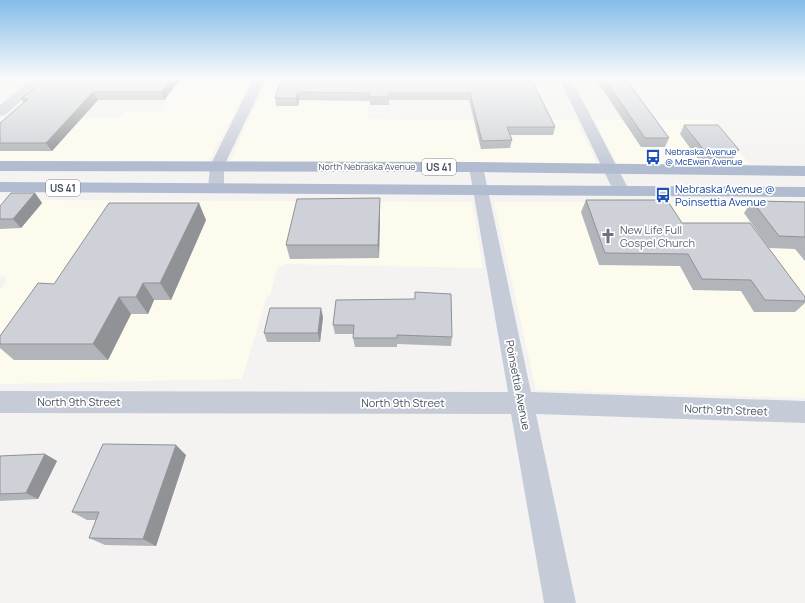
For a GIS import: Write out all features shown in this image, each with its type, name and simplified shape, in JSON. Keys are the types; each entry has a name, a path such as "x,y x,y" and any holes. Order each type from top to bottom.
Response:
{"main road":[{"name":"North Nebraska Avenue","path":"0,166 217,166 478,178 621,190 805,192"},
{"name":"North Nebraska Avenue","path":"0,187 216,188 478,178 610,169 805,171"}],"street":[{"path":"216,188 217,166 246,106"},
{"path":"579,106 621,190"},
{"name":"Poinsettia Avenue","path":"478,178 560,603"},
{"name":"North 9th Street","path":"0,402 522,403 805,412"}],"shaded area":[{"path":"163,106 238,106 209,161 0,161 0,120 2,118 118,119 124,112 160,111"},
{"path":"255,106 368,106 367,119 576,120 597,163 230,161"},
{"path":"594,120 711,120 750,164 617,164"},
{"path":"0,200 472,202 483,268 285,264 277,269 270,296 267,296 242,379 0,384 0,290 7,281 6,277 0,276"},
{"path":"494,202 805,202 805,398 536,390"}],"building":[{"path":"20,106 80,106 46,143 0,143 0,123"},
{"path":"473,106 545,106 555,127 507,127 512,140 482,141"},
{"path":"623,106 646,106 669,138 645,138"},
{"path":"684,125 718,125 739,150 704,150"},
{"path":"11,193 35,193 13,219 0,219 0,206"},
{"path":"380,198 378,245 286,245 297,199"},
{"path":"586,200 667,200 682,223 750,223 805,297 805,301 765,300 751,280 702,279 688,254 605,253"},
{"path":"752,201 805,202 805,237 779,236"},
{"path":"109,203 199,203 160,283 143,283 136,297 119,297 93,344 0,344 0,336 38,283 54,284"},
{"path":"415,292 451,294 452,337 397,335 397,338 353,338 354,325 333,325 336,300 415,299"},
{"path":"270,308 321,308 318,333 264,333"},
{"path":"103,444 176,445 143,539 89,538 99,512 72,512"},
{"path":"45,454 26,493 0,494 0,456"}],"place":[{"name":"Nebraska Avenue @ McEwen Avenue","path":"653,157"},
{"name":"Nebraska Avenue @ Poinsettia Avenue","path":"663,195"},
{"name":"New Life Full Gospel Church","path":"608,236"}]}
